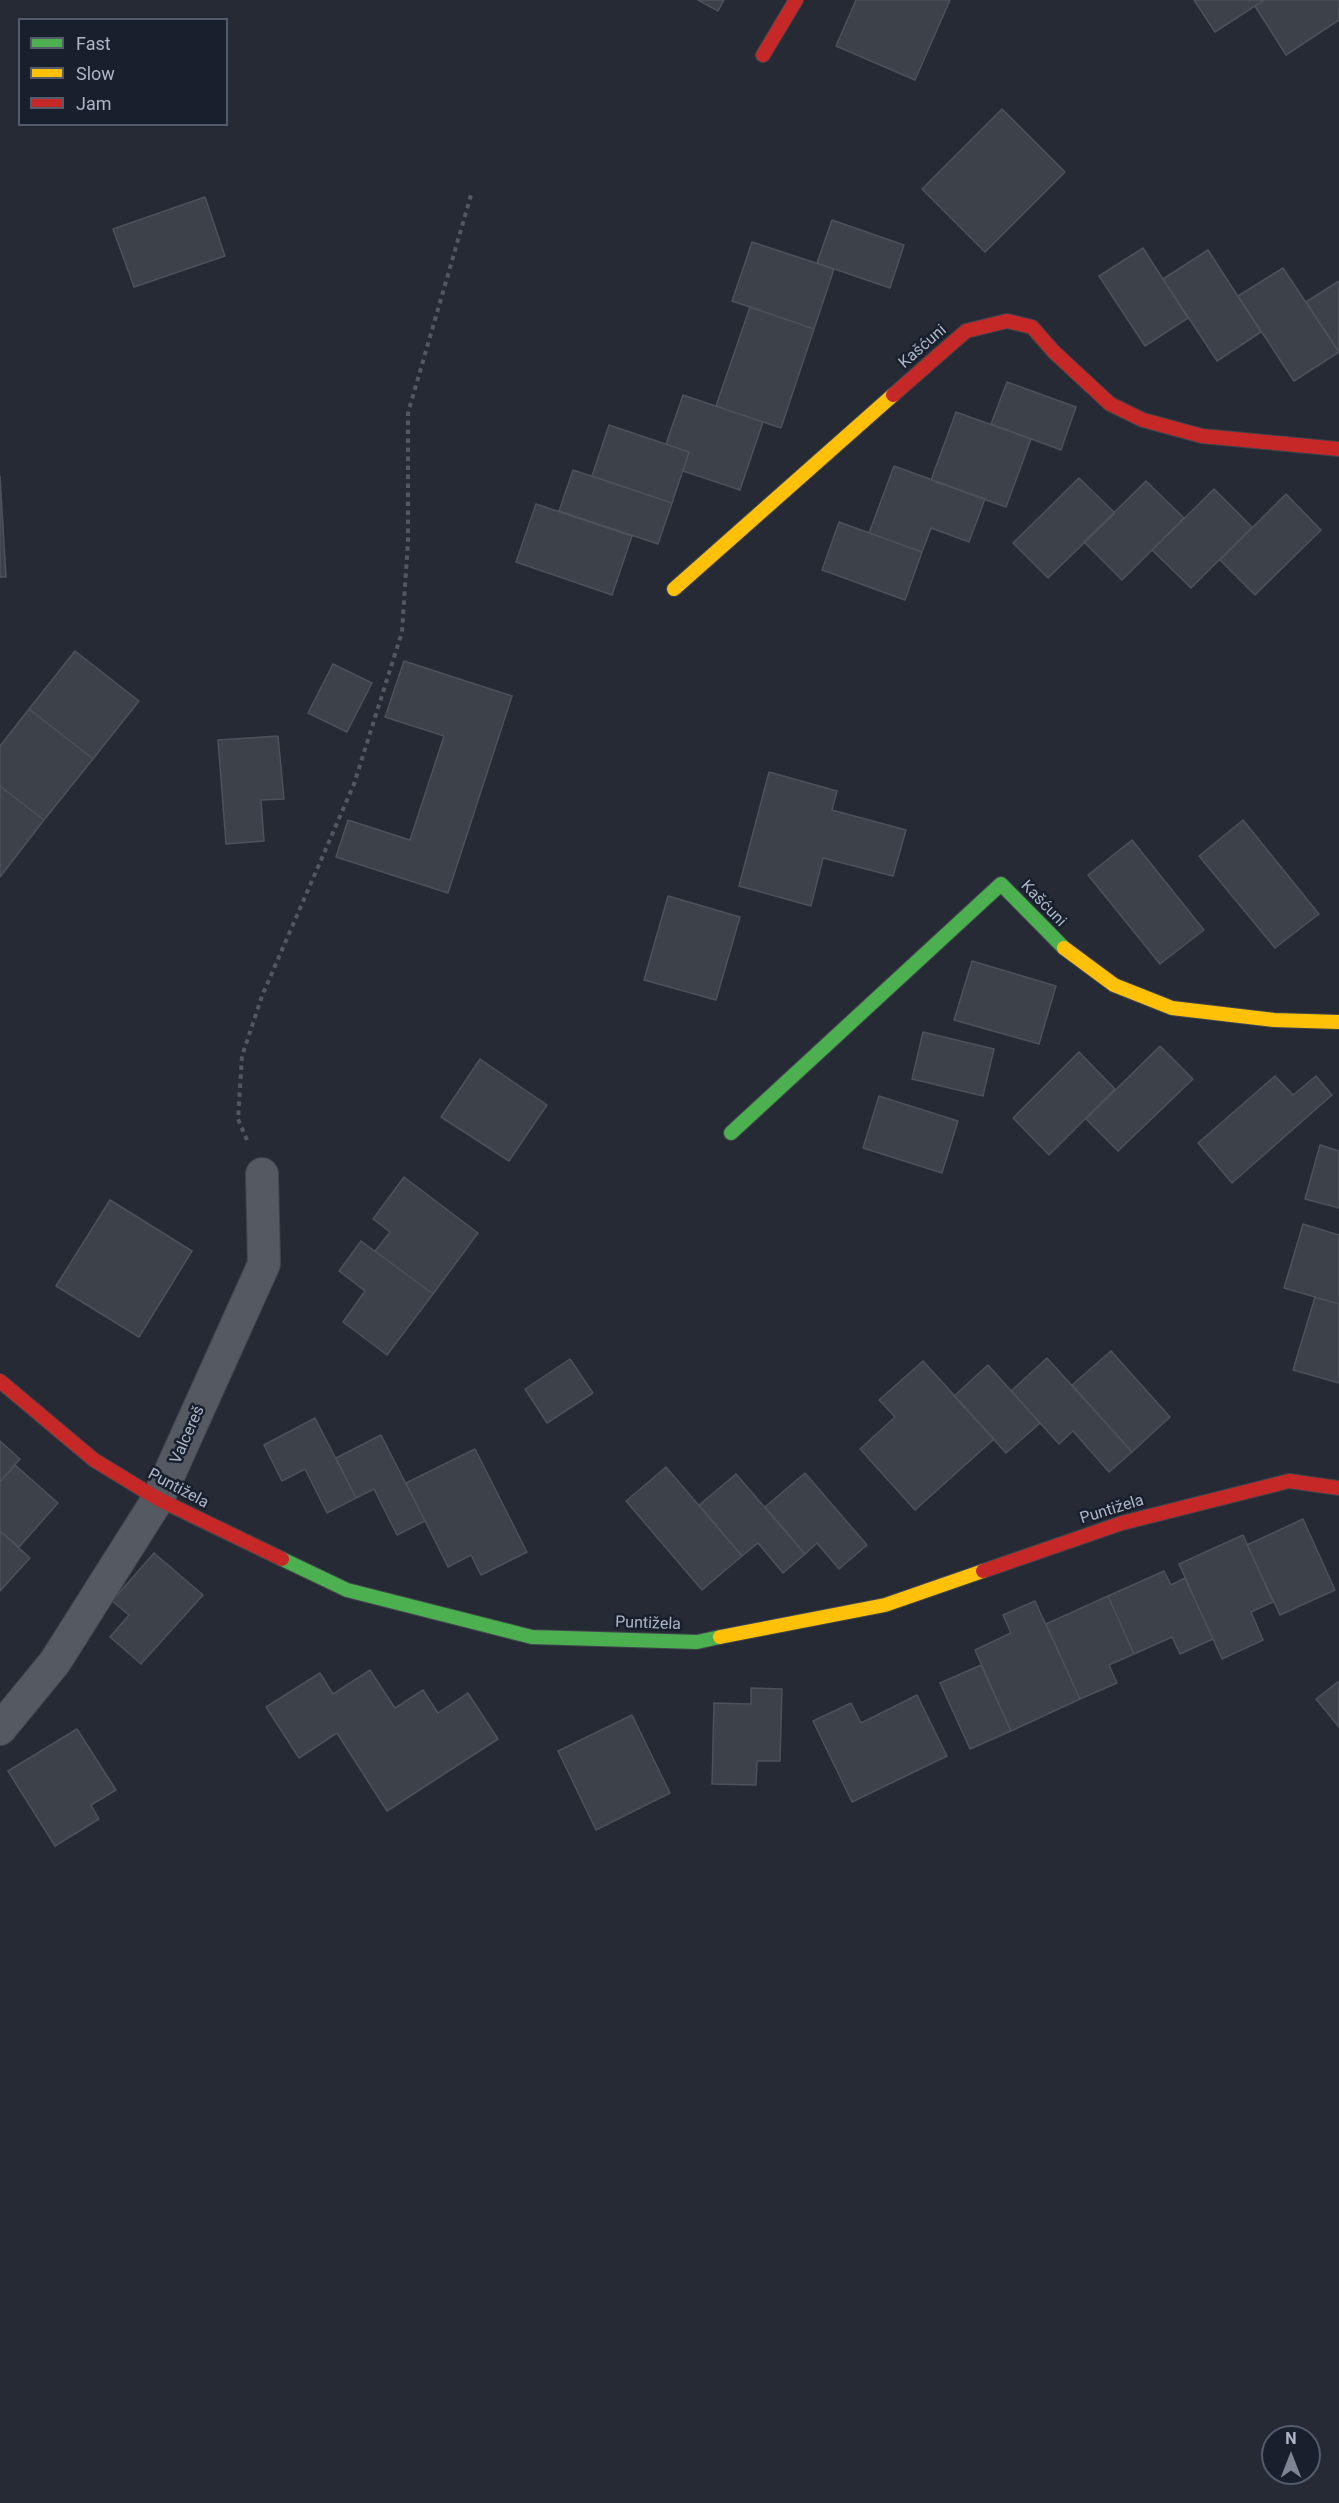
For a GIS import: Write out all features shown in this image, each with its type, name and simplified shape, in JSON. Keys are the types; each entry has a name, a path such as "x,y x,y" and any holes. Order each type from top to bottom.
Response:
{"street":[{"path":"763,56 796,0"},
{"name":"Kašćuni","path":"674,589 966,331 1007,321 1032,327 1054,352 1110,404 1143,420 1202,436 1339,449"},
{"name":"Kašćuni","path":"731,1132 1001,884 1061,946 1114,985 1172,1008 1274,1020 1339,1022"},
{"name":"Valcereš","path":"0,1729 55,1662 158,1499 264,1264 262,1174"},
{"name":"Puntižela","path":"0,1381 94,1460 158,1499 347,1590 532,1637 697,1642 885,1605 1122,1523 1289,1481 1339,1488"}],"path":[{"path":"262,1174 238,1119 242,1056 262,996 354,784 402,632 408,541 408,413 471,195"}],"building":[{"path":"698,0 724,0 718,11"},
{"path":"856,0 950,0 915,80 836,46"},
{"path":"1194,0 1264,0 1215,32"},
{"path":"1264,0 1339,0 1339,20 1286,55 1255,6"},
{"path":"1002,109 1065,172 985,252 922,189"},
{"path":"205,197 225,256 134,287 113,229"},
{"path":"832,220 904,245 890,288 817,263"},
{"path":"752,242 834,269 814,329 732,301"},
{"path":"1143,248 1188,318 1145,346 1099,276"},
{"path":"1208,250 1261,332 1217,361 1163,279"},
{"path":"1283,268 1339,352 1294,381 1238,296"},
{"path":"1339,281 1339,352 1306,302"},
{"path":"750,307 814,329 781,428 716,406"},
{"path":"1007,382 1076,407 1061,450 991,424"},
{"path":"683,395 763,422 740,490 683,471 689,452 666,444"},
{"path":"956,412 1031,439 1006,507 931,480"},
{"path":"609,425 689,452 672,503 592,476"},
{"path":"894,466 985,499 969,542 931,528 922,552 869,533"},
{"path":"573,470 672,503 658,544 559,511"},
{"path":"0,476 6,577 0,577"},
{"path":"1079,478 1115,513 1048,578 1013,543"},
{"path":"1146,481 1184,518 1122,580 1084,542"},
{"path":"1214,489 1252,527 1191,588 1152,550"},
{"path":"1286,494 1321,530 1255,595 1220,560"},
{"path":"536,504 632,536 612,595 516,562"},
{"path":"839,522 922,552 905,600 822,570"},
{"path":"75,651 139,701 93,759 29,709"},
{"path":"404,661 512,696 448,893 336,857 348,820 410,840 444,736 385,717"},
{"path":"333,664 372,683 347,732 308,713"},
{"path":"29,709 93,759 44,820 0,786 0,746"},
{"path":"278,736 284,799 261,800 264,841 226,844 218,740"},
{"path":"769,772 837,791 832,810 906,830 893,876 823,858 811,906 739,886"},
{"path":"0,786 44,820 0,877"},
{"path":"1243,820 1319,914 1275,948 1199,856"},
{"path":"1132,840 1204,930 1160,964 1088,875"},
{"path":"668,896 740,917 716,1000 644,980"},
{"path":"972,961 1056,986 1039,1044 954,1020"},
{"path":"923,1032 994,1049 983,1096 912,1079"},
{"path":"1160,1046 1193,1079 1118,1151 1086,1119"},
{"path":"1079,1052 1115,1089 1049,1155 1013,1118"},
{"path":"480,1059 547,1105 509,1161 441,1117"},
{"path":"1275,1076 1293,1095 1316,1076 1332,1095 1232,1183 1198,1143"},
{"path":"879,1096 958,1121 942,1173 863,1148"},
{"path":"1320,1145 1339,1151 1339,1208 1305,1199"},
{"path":"404,1177 478,1233 433,1294 375,1251 390,1232 373,1219"},
{"path":"110,1200 192,1251 139,1337 56,1286"},
{"path":"1303,1224 1339,1235 1339,1304 1284,1288"},
{"path":"361,1241 433,1294 387,1355 343,1322 365,1291 339,1271"},
{"path":"1315,1297 1339,1304 1339,1383 1293,1370"},
{"path":"1111,1351 1170,1417 1132,1452 1072,1385"},
{"path":"1047,1358 1132,1452 1109,1472 1073,1431 1059,1444 1011,1391"},
{"path":"570,1359 593,1393 547,1423 525,1389"},
{"path":"923,1361 994,1439 915,1510 860,1449 895,1417 879,1400"},
{"path":"988,1365 1040,1423 1006,1453 954,1396"},
{"path":"315,1418 356,1498 327,1513 305,1469 282,1481 264,1445"},
{"path":"381,1435 425,1521 397,1535 374,1489 356,1498 336,1458"},
{"path":"0,1441 20,1459 0,1482"},
{"path":"475,1449 527,1552 481,1575 471,1555 448,1567 406,1483"},
{"path":"15,1465 58,1503 19,1547 0,1531 0,1482"},
{"path":"666,1467 742,1556 702,1590 626,1501"},
{"path":"805,1473 867,1545 839,1569 817,1543 805,1554 765,1507"},
{"path":"736,1474 805,1554 783,1573 758,1543 742,1556 699,1505"},
{"path":"1303,1519 1335,1590 1280,1615 1247,1545"},
{"path":"0,1531 30,1558 0,1591"},
{"path":"1243,1535 1273,1602 1251,1612 1263,1640 1222,1659 1179,1564"},
{"path":"154,1553 203,1595 141,1664 110,1637 129,1615 112,1601"},
{"path":"1164,1571 1171,1585 1185,1578 1213,1639 1180,1654 1172,1637 1134,1654 1108,1596"},
{"path":"1108,1596 1134,1654 1109,1665 1117,1683 1080,1699 1046,1624"},
{"path":"1035,1601 1080,1699 1011,1731 975,1650 1011,1633 1003,1615"},
{"path":"981,1665 1011,1731 970,1749 940,1683"},
{"path":"370,1670 395,1708 423,1690 438,1713 468,1693 498,1739 387,1811 337,1733 299,1758 266,1707 320,1673 333,1694"},
{"path":"1339,1681 1339,1727 1316,1699"},
{"path":"751,1688 782,1689 780,1761 757,1761 756,1785 712,1784 714,1703 751,1704"},
{"path":"917,1695 947,1756 852,1802 813,1721 851,1703 861,1723"},
{"path":"632,1715 670,1793 596,1830 558,1751"},
{"path":"77,1729 116,1790 91,1805 99,1819 55,1846 8,1771"}],"traffic: fast":[{"path":"731,1133 1001,884 1064,948"},
{"path":"282,1559 347,1590 532,1637 697,1642 720,1637"}],"traffic: slow":[{"path":"674,589 893,395"},
{"path":"1064,948 1114,985 1172,1008 1274,1020 1339,1022"},
{"path":"720,1637 885,1605 983,1571"}],"traffic: jam":[{"path":"763,55 796,0"},
{"path":"893,395 966,331 1007,321 1032,327 1054,352 1110,404 1143,420 1202,436 1339,449"},
{"path":"0,1381 94,1460 158,1499 282,1559"},
{"path":"983,1571 1122,1523 1289,1481 1339,1488"}]}
